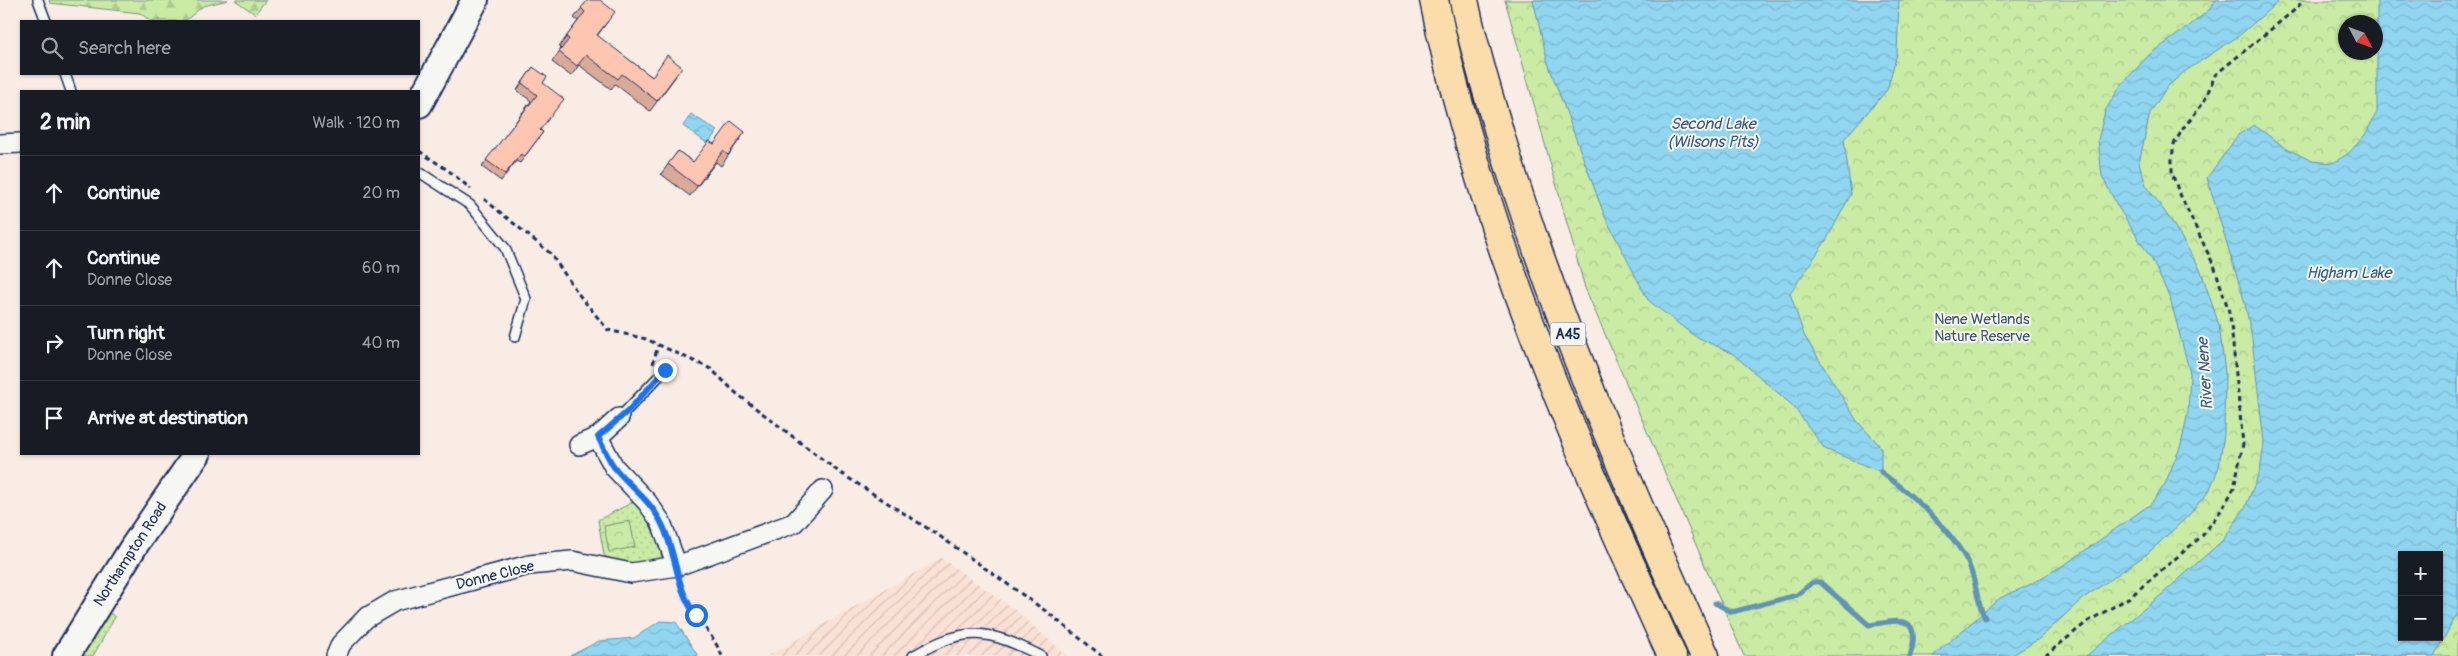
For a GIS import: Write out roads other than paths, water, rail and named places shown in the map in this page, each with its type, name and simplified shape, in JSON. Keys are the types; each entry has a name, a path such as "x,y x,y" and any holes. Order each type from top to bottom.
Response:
{"highway":[{"name":"A45","path":"1434,0 1467,137 1496,230 1544,364 1612,526 1672,656"},
{"name":"A45","path":"1464,0 1470,34 1525,217 1595,405 1705,656"}],"main road":[{"path":"420,102 475,0"},
{"name":"Northampton Road","path":"66,656 134,546 196,455"}],"street":[{"path":"0,144 20,142"},
{"path":"579,445 598,437 619,418"},
{"path":"598,437 614,467 647,502 661,522 677,566"},
{"name":"Donne Close","path":"336,656 341,644 366,618 395,601 530,565 572,561 631,574 677,566 794,523 823,490"}],"lane":[{"path":"38,0 46,20"},
{"path":"65,75 72,90"},
{"path":"420,173 470,205 505,248 526,299 515,337"},
{"path":"619,418 665,370"},
{"path":"913,656 931,646 965,633 1002,638 1041,656"}],"water":[{"name":"Second Lake (Wilsons Pits)","path":"1533,0 1899,0 1897,54 1887,90 1844,139 1851,194 1827,239 1790,293 1804,335 1857,421 1881,447 1881,472 1825,449 1793,406 1733,354 1693,335 1648,300 1605,217 1548,63"},
{"name":"River Nene","path":"2216,0 2280,0 2240,35 2184,72 2167,87 2150,113 2139,163 2146,185 2174,225 2201,271 2219,325 2225,372 2224,434 2219,467 2209,491 2187,517 2147,554 2082,599 2039,639 2011,656 1933,656 2000,598 2027,586 2067,563 2151,504 2165,484 2181,445 2188,412 2190,373 2170,298 2152,260 2118,207 2102,176 2098,140 2105,111 2121,85 2149,55 2210,9"},
{"name":"Higham Lake","path":"2377,0 2458,0 2458,613 2443,640 2443,551 2398,551 2398,641 2442,641 2434,656 2086,656 2160,596 2223,540 2245,508 2260,471 2264,442 2252,339 2245,303 2207,178 2238,135 2254,125 2287,149 2312,161 2333,163 2349,153 2365,135 2377,112 2377,60 2383,60 2383,15 2377,15"},
{"path":"691,114 717,131 708,144 683,126"},
{"path":"660,621 676,622 698,656 570,656 599,641 634,638"}],"waterway":[{"path":"1881,472 1930,513 1961,550 1971,570 1985,618"},
{"path":"1715,603 1732,612 1797,595 1813,582 1820,582 1869,625 1898,621 1905,622 1910,626 1913,632 1910,656"}],"park label":[{"name":"Nene Wetlands Nature Reserve","path":"1982,328"}]}
